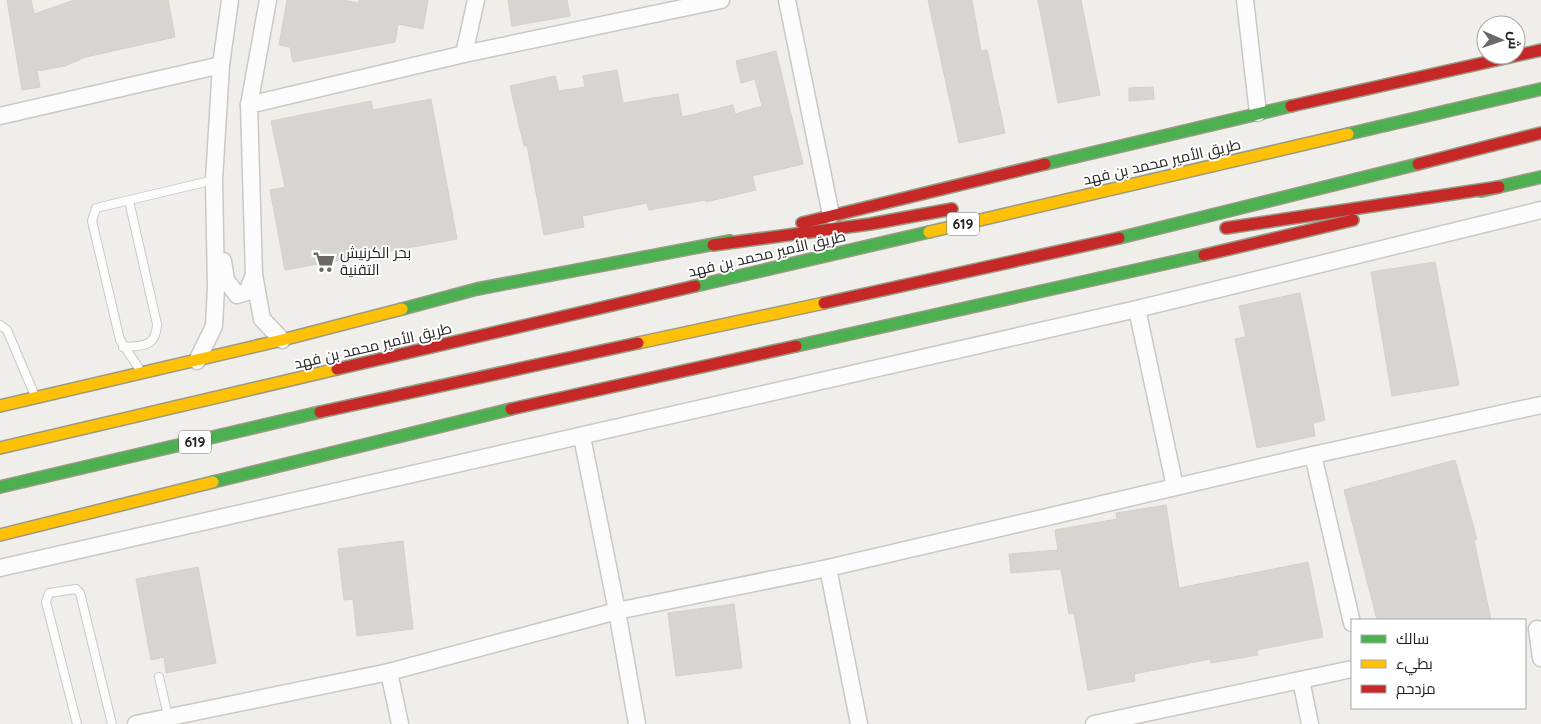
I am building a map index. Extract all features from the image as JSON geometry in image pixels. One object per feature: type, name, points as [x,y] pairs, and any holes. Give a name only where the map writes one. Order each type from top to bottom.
[{"type":"main road","points":[[712,245],[1258,113],[1541,50]]},
{"type":"main road","name":"طريق الأمير محمد بن فهد","points":[[0,448],[1541,89]]},
{"type":"main road","name":"619","points":[[0,488],[391,396],[1059,253],[1541,133]]},
{"type":"main road","points":[[1045,193],[1242,159]]},
{"type":"main road","points":[[0,535],[483,416],[1104,278],[1541,177]]},
{"type":"main road","points":[[1215,229],[1499,186]]},
{"type":"main road","points":[[0,406],[197,361],[477,289],[712,245],[870,224],[966,206]]},
{"type":"main road","points":[[1059,253],[1186,234]]},
{"type":"street","points":[[197,361],[214,326],[216,287],[214,180],[221,65],[230,0]]},
{"type":"street","points":[[268,0],[249,105],[254,275],[262,319],[282,340]]},
{"type":"street","points":[[464,54],[476,0]]},
{"type":"street","points":[[249,105],[464,54],[721,0]]},
{"type":"street","points":[[787,0],[831,215]]},
{"type":"street","points":[[1245,0],[1258,113]]},
{"type":"street","points":[[0,116],[221,65]]},
{"type":"street","points":[[214,180],[226,280],[237,295],[247,292],[254,275]]},
{"type":"street","points":[[0,568],[582,437],[1137,309],[1541,210]]},
{"type":"street","points":[[1137,309],[1175,487]]},
{"type":"street","points":[[136,724],[174,718],[389,672],[617,611],[828,568],[1313,455],[1541,405]]},
{"type":"street","points":[[582,437],[617,611],[637,724]]},
{"type":"street","points":[[1313,455],[1351,619]]},
{"type":"street","points":[[828,568],[859,724]]},
{"type":"street","points":[[1534,630],[1541,658]]},
{"type":"street","points":[[1094,724],[1351,669]]},
{"type":"street","points":[[389,672],[400,724]]},
{"type":"street","points":[[1301,680],[1310,724]]},
{"type":"lane","points":[[143,374],[123,347],[92,220],[96,208],[214,180]]},
{"type":"lane","points":[[123,347],[141,346],[151,342],[156,336],[157,324],[129,201]]},
{"type":"lane","points":[[0,325],[7,330],[35,398]]},
{"type":"lane","points":[[77,724],[46,602],[48,593],[70,588],[76,589],[80,594],[112,724]]},
{"type":"lane","points":[[159,677],[174,718]]},
{"type":"building","points":[[7,0],[31,0],[34,14],[74,0],[168,0],[175,37],[86,57],[65,66],[37,71],[40,87],[22,90]]},
{"type":"building","points":[[287,0],[343,0],[358,3],[359,0],[428,0],[423,29],[398,24],[395,42],[293,62],[290,47],[279,45]]},
{"type":"building","points":[[508,0],[567,0],[570,16],[512,26]]},
{"type":"building","points":[[928,0],[972,0],[981,51],[987,50],[1005,133],[959,143]]},
{"type":"building","points":[[1038,0],[1081,0],[1100,95],[1058,103]]},
{"type":"building","points":[[776,51],[803,164],[752,176],[756,190],[706,202],[705,200],[649,210],[647,203],[582,216],[584,227],[544,235],[527,145],[524,146],[510,86],[555,76],[559,91],[585,87],[583,76],[617,70],[623,103],[678,94],[682,117],[733,105],[735,114],[762,106],[755,79],[741,83],[736,61]]},
{"type":"building","points":[[1153,87],[1154,99],[1129,101],[1129,88]]},
{"type":"building","points":[[431,99],[457,239],[285,270],[270,190],[285,187],[271,121],[371,101],[373,110]]},
{"type":"building","points":[[1435,262],[1459,385],[1392,396],[1371,272]]},
{"type":"building","points":[[1300,293],[1325,420],[1313,423],[1315,436],[1257,448],[1235,339],[1246,337],[1239,306]]},
{"type":"building","points":[[1455,460],[1477,539],[1474,540],[1491,619],[1377,619],[1344,490]]},
{"type":"building","points":[[1166,505],[1179,588],[1308,562],[1323,637],[1257,650],[1258,655],[1211,663],[1210,659],[1134,674],[1135,681],[1088,690],[1074,613],[1069,614],[1061,569],[1011,573],[1009,554],[1058,550],[1055,530],[1117,519],[1116,513]]},
{"type":"building","points":[[403,541],[413,629],[357,636],[353,599],[344,600],[338,549]]},
{"type":"building","points":[[198,567],[216,663],[166,673],[164,657],[151,660],[136,579]]},
{"type":"building","points":[[734,604],[742,668],[676,676],[668,613]]},
{"type":"traffic: fast","points":[[1348,134],[1541,89]]},
{"type":"traffic: fast","points":[[1045,164],[1291,106]]},
{"type":"traffic: fast","points":[[1119,238],[1418,164]]},
{"type":"traffic: fast","points":[[1481,191],[1541,177]]},
{"type":"traffic: fast","points":[[695,286],[929,232]]},
{"type":"traffic: fast","points":[[402,309],[477,289],[730,241]]},
{"type":"traffic: fast","points":[[796,346],[1204,255]]},
{"type":"traffic: fast","points":[[213,482],[511,409]]},
{"type":"traffic: fast","points":[[0,487],[320,412]]},
{"type":"traffic: slow","points":[[929,232],[1348,134]]},
{"type":"traffic: slow","points":[[638,343],[824,303]]},
{"type":"traffic: slow","points":[[0,406],[282,340],[402,309]]},
{"type":"traffic: slow","points":[[0,448],[337,369]]},
{"type":"traffic: slow","points":[[0,535],[213,482]]},
{"type":"traffic: jam","points":[[1291,106],[1541,50]]},
{"type":"traffic: jam","points":[[1418,164],[1541,133]]},
{"type":"traffic: jam","points":[[802,223],[1045,164]]},
{"type":"traffic: jam","points":[[1226,228],[1499,187]]},
{"type":"traffic: jam","points":[[713,245],[870,224],[952,209]]},
{"type":"traffic: jam","points":[[1204,255],[1353,220]]},
{"type":"traffic: jam","points":[[824,303],[1119,238]]},
{"type":"traffic: jam","points":[[337,369],[695,286]]},
{"type":"traffic: jam","points":[[320,412],[638,343]]},
{"type":"traffic: jam","points":[[511,409],[796,346]]},
{"type":"place","name":"بحر الكرنيش التقنية","points":[[324,262]]}]
